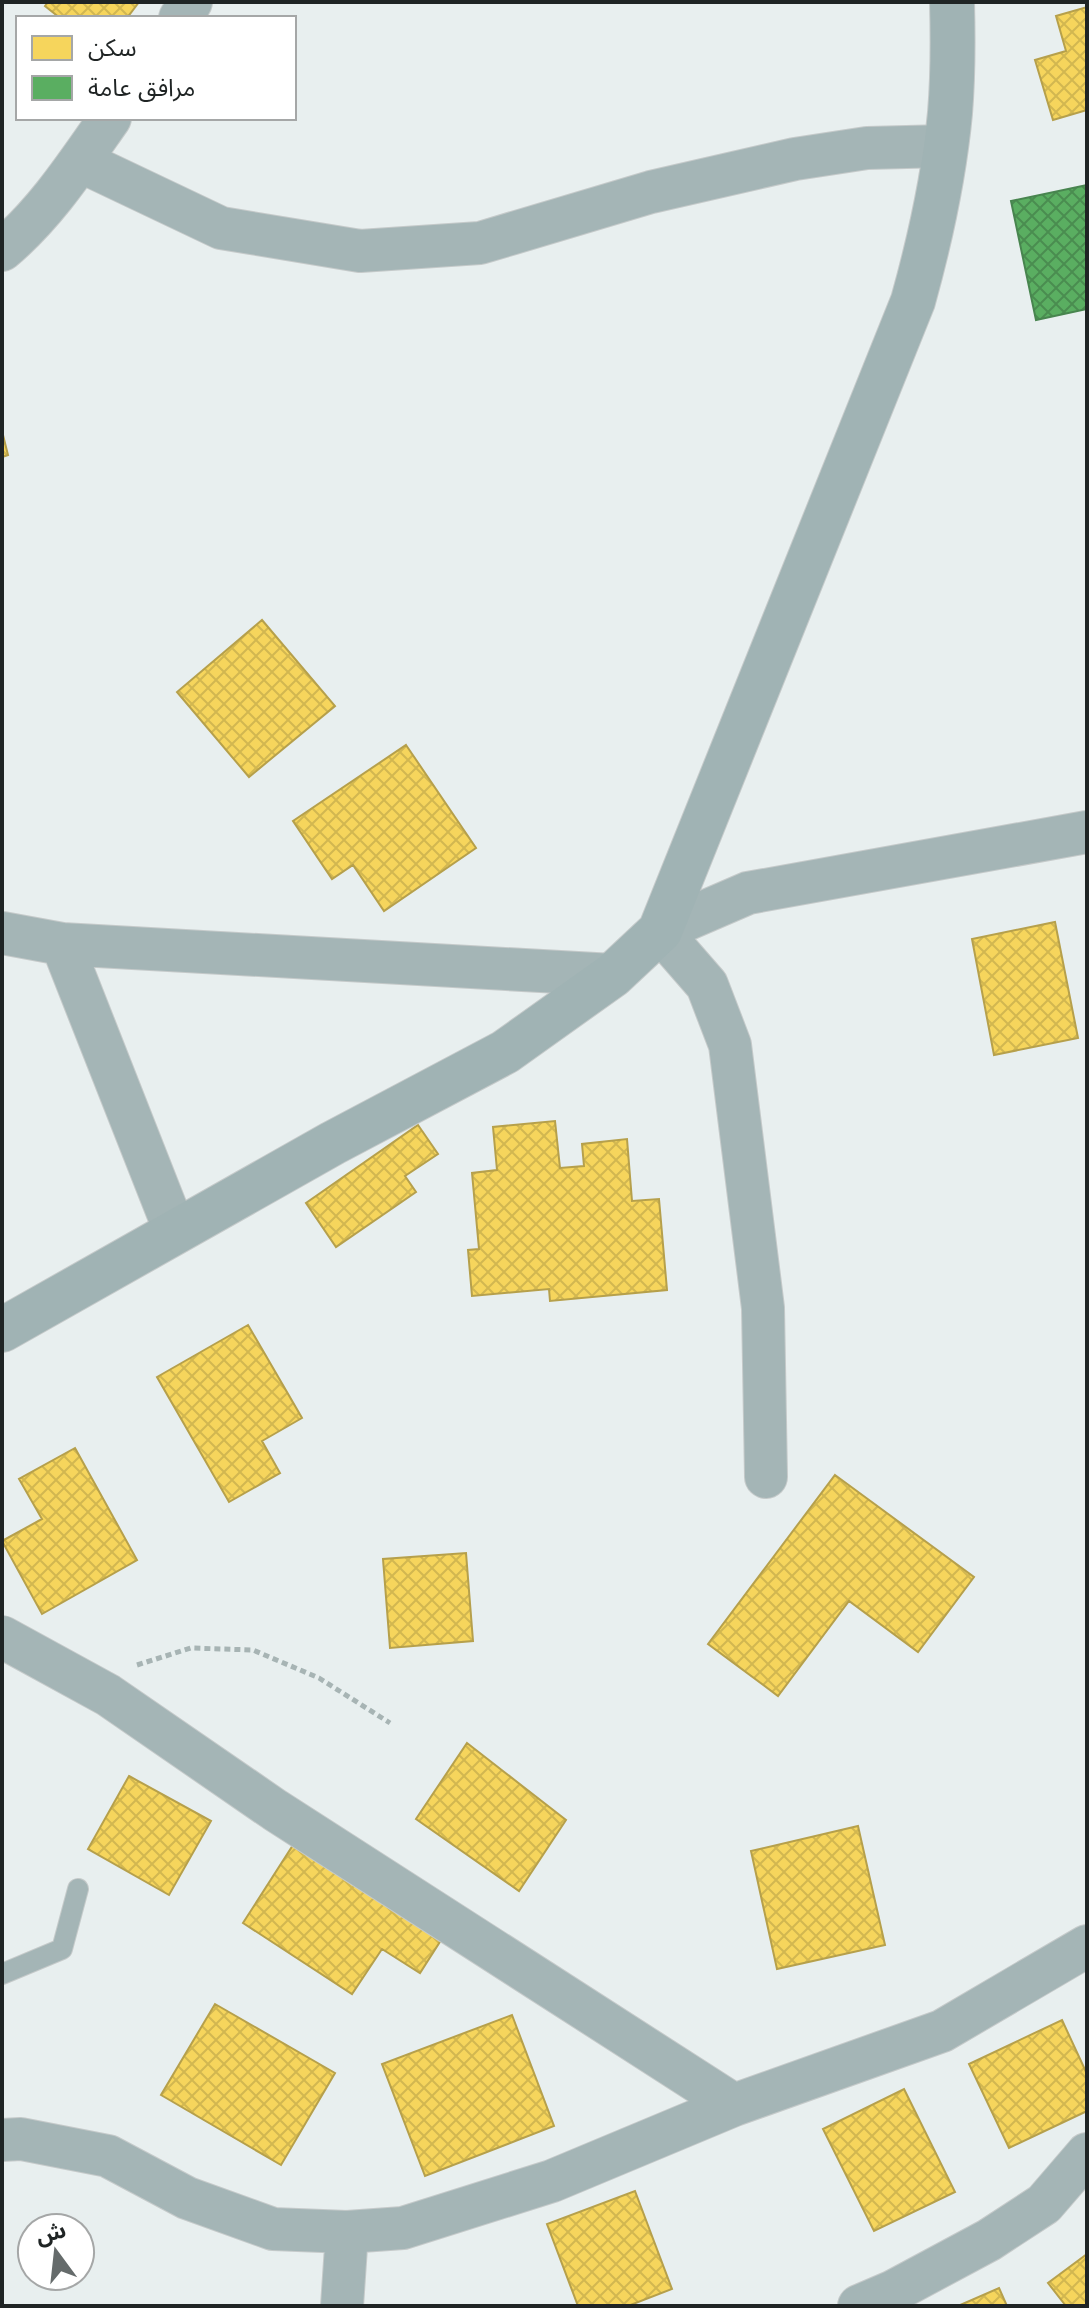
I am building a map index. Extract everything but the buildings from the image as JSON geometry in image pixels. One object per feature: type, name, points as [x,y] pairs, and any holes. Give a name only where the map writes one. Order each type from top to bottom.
[{"type":"main road","points":[[2,1330],[333,1143],[505,1052],[613,975],[660,931],[913,301],[928,247],[946,146],[950,112],[952,2]]},
{"type":"street","points":[[2,250],[50,201],[109,120]]},
{"type":"street","points":[[80,161],[221,228],[360,251],[480,243],[651,192],[795,159],[867,148],[946,146]]},
{"type":"street","points":[[766,1477],[763,1308],[730,1045],[707,985],[660,931],[748,893],[1087,832]]},
{"type":"street","points":[[2,933],[62,944],[613,975]]},
{"type":"street","points":[[62,944],[175,1231]]},
{"type":"street","points":[[2,1637],[108,1695],[275,1810],[734,2105]]},
{"type":"street","points":[[2,2140],[21,2139],[108,2156],[187,2198],[273,2229],[347,2232],[403,2228],[552,2181],[734,2105],[942,2031],[1087,1946]]},
{"type":"street","points":[[859,2306],[894,2291],[989,2240],[1044,2204],[1087,2154]]},
{"type":"street","points":[[342,2306],[347,2232]]},
{"type":"lane","points":[[2,1974],[62,1949],[78,1889]]},
{"type":"path","points":[[108,1695],[137,1665],[191,1648],[253,1650],[319,1678],[390,1723]]}]
